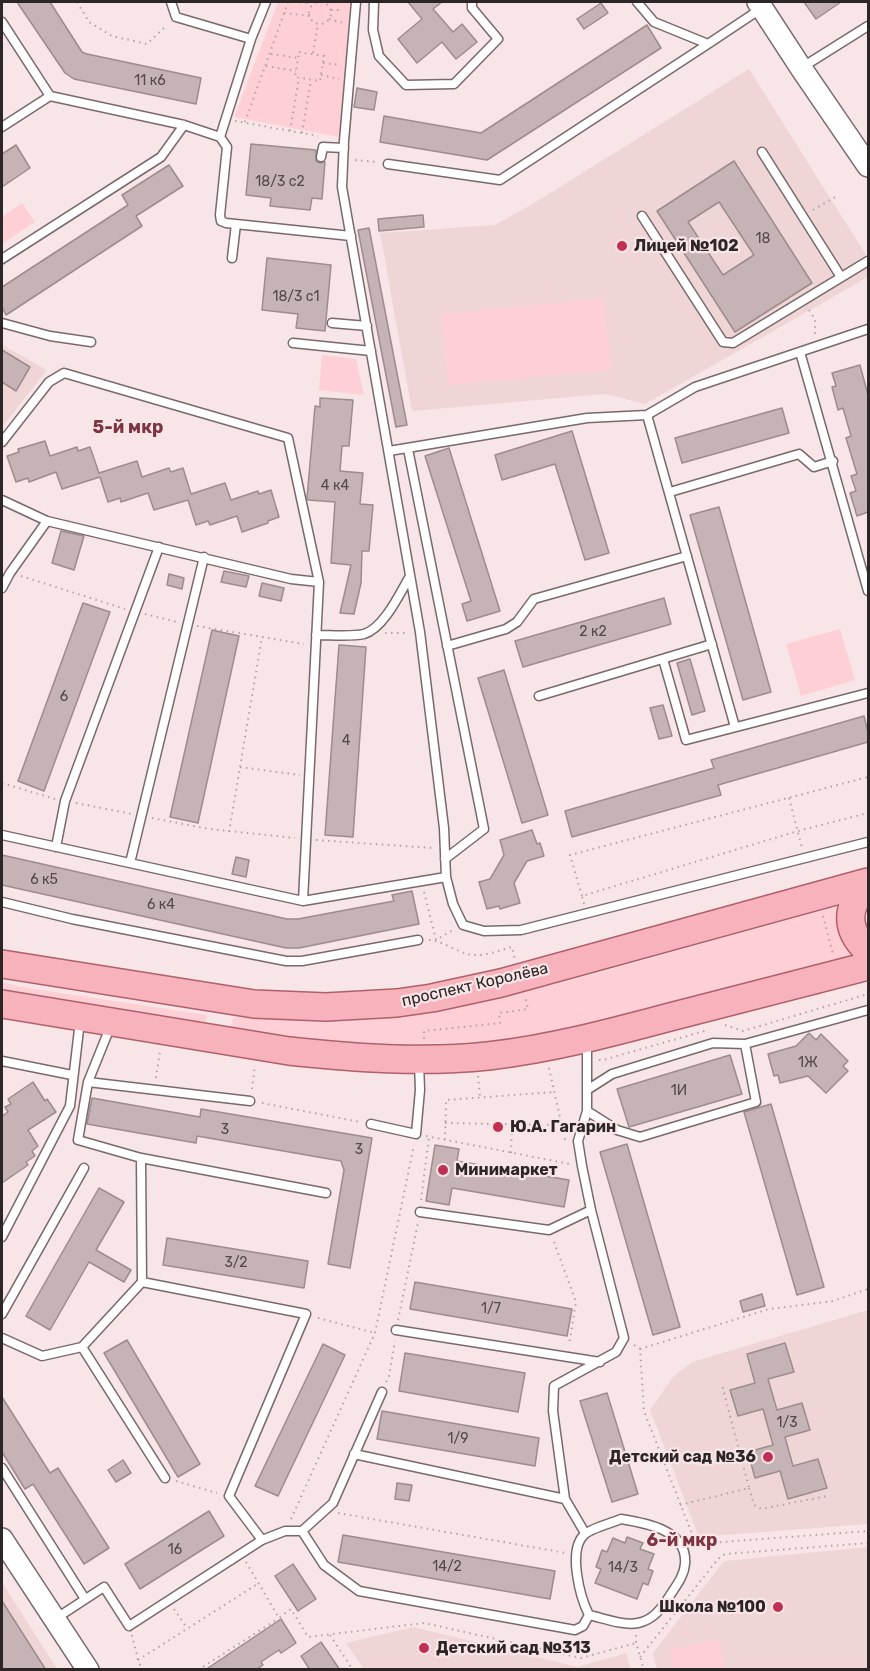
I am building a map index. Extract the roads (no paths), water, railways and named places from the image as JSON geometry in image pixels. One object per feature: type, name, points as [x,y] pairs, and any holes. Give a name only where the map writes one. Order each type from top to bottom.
[{"type":"main road","points":[[868,884],[858,894],[851,909],[851,927],[859,943],[868,951]]},
{"type":"main road","name":"проспект Королёва","points":[[2,964],[254,1004],[361,1006],[432,998],[501,983],[868,884]]},
{"type":"main road","points":[[2,1004],[111,1023],[328,1055],[419,1059],[486,1056],[539,1049],[587,1048],[868,966]]},
{"type":"main road","points":[[209,1038],[219,1029],[225,1019],[219,999]]},
{"type":"street","points":[[760,5],[868,166]]},
{"type":"street","points":[[2,1539],[88,1670]]},
{"type":"lane","points":[[171,2],[176,17],[251,39]]},
{"type":"lane","points":[[220,137],[251,39],[266,2]]},
{"type":"lane","points":[[356,2],[342,187],[420,632],[446,876],[453,904],[463,925],[484,931],[521,930],[868,842]]},
{"type":"lane","points":[[374,2],[373,30],[379,56],[406,85],[454,84],[498,39],[472,8],[472,2]]},
{"type":"lane","points":[[638,2],[654,22],[708,44]]},
{"type":"lane","points":[[388,164],[501,180],[708,44],[760,5]]},
{"type":"lane","points":[[2,22],[50,96],[184,125],[220,137],[227,147],[221,221],[351,236]]},
{"type":"lane","points":[[801,68],[868,26]]},
{"type":"lane","points":[[2,127],[50,96]]},
{"type":"lane","points":[[2,259],[162,157],[184,125]]},
{"type":"lane","points":[[321,157],[323,147],[344,145]]},
{"type":"lane","points":[[762,152],[842,277]]},
{"type":"lane","points":[[642,216],[723,342],[733,343],[868,261]]},
{"type":"lane","points":[[232,258],[236,224]]},
{"type":"lane","points":[[2,323],[50,336],[91,342]]},
{"type":"lane","points":[[332,323],[367,326]]},
{"type":"lane","points":[[389,451],[587,418],[647,415],[695,387],[868,329]]},
{"type":"lane","points":[[293,343],[371,351]]},
{"type":"lane","points":[[800,352],[868,591]]},
{"type":"lane","points":[[2,442],[49,382],[64,374],[288,438],[319,582],[303,901]]},
{"type":"lane","points":[[647,415],[735,727]]},
{"type":"lane","points":[[408,448],[484,829],[445,859]]},
{"type":"lane","points":[[670,492],[799,454],[814,467],[832,461]]},
{"type":"lane","points":[[2,500],[47,521],[291,579],[319,582]]},
{"type":"lane","points":[[2,588],[47,521]]},
{"type":"lane","points":[[56,847],[65,801],[159,548]]},
{"type":"lane","points":[[447,646],[506,629],[517,622],[534,599],[687,556]]},
{"type":"lane","points":[[130,863],[204,557]]},
{"type":"lane","points":[[316,635],[364,634],[377,627],[410,576]]},
{"type":"lane","points":[[539,696],[712,644]]},
{"type":"lane","points":[[663,659],[686,740],[868,693]]},
{"type":"lane","points":[[2,835],[303,901],[446,876]]},
{"type":"lane","points":[[2,902],[72,919],[286,961],[302,961],[418,940]]},
{"type":"lane","points":[[587,1090],[612,1074],[713,1043],[745,1044],[868,1011]]},
{"type":"lane","points":[[2,1237],[70,1106],[80,1018]]},
{"type":"lane","points":[[111,1023],[88,1082],[78,1140],[141,1158],[326,1193]]},
{"type":"lane","points":[[586,1111],[617,1130],[640,1137],[756,1102],[745,1044]]},
{"type":"lane","points":[[585,1533],[565,1499],[553,1411],[554,1386],[616,1352],[624,1338],[591,1210],[578,1141],[586,1111],[587,1048]]},
{"type":"lane","points":[[371,1124],[416,1134],[420,1090],[419,1059]]},
{"type":"lane","points":[[2,1061],[72,1075]]},
{"type":"lane","points":[[88,1082],[250,1101]]},
{"type":"lane","points":[[2,1338],[42,1356],[82,1347],[142,1282],[141,1158]]},
{"type":"lane","points":[[2,1314],[84,1168]]},
{"type":"lane","points":[[420,1212],[549,1230],[591,1210]]},
{"type":"lane","points":[[142,1282],[306,1314],[230,1496],[262,1540]]},
{"type":"lane","points":[[396,1330],[601,1362]]},
{"type":"lane","points":[[82,1347],[165,1478]]},
{"type":"lane","points":[[54,1619],[104,1587],[129,1626],[262,1540],[285,1531],[302,1531],[333,1503],[382,1392]]},
{"type":"lane","points":[[354,1454],[565,1499]]},
{"type":"lane","points":[[2,1468],[85,1599]]},
{"type":"lane","points":[[621,1520],[644,1522],[675,1536],[682,1545],[686,1564],[680,1581],[661,1609],[651,1618],[637,1624],[589,1615],[584,1605],[576,1555],[578,1544],[585,1533],[621,1520]]},
{"type":"lane","points":[[302,1531],[324,1565],[359,1591],[575,1630],[583,1626],[589,1615]]},
{"type":"place","name":"Лицей №102","points":[[622,246]]},
{"type":"place","name":"Ю.А. Гагарин","points":[[498,1127]]},
{"type":"place","name":"Минимаркет","points":[[443,1170]]},
{"type":"place","name":"Детский сад №36","points":[[768,1457]]},
{"type":"place","name":"Школа №100","points":[[778,1607]]},
{"type":"place","name":"Детский сад №313","points":[[424,1648]]},
{"type":"district","name":"5-й мкр","points":[[128,428]]},
{"type":"district","name":"6-й мкр","points":[[682,1541]]}]
